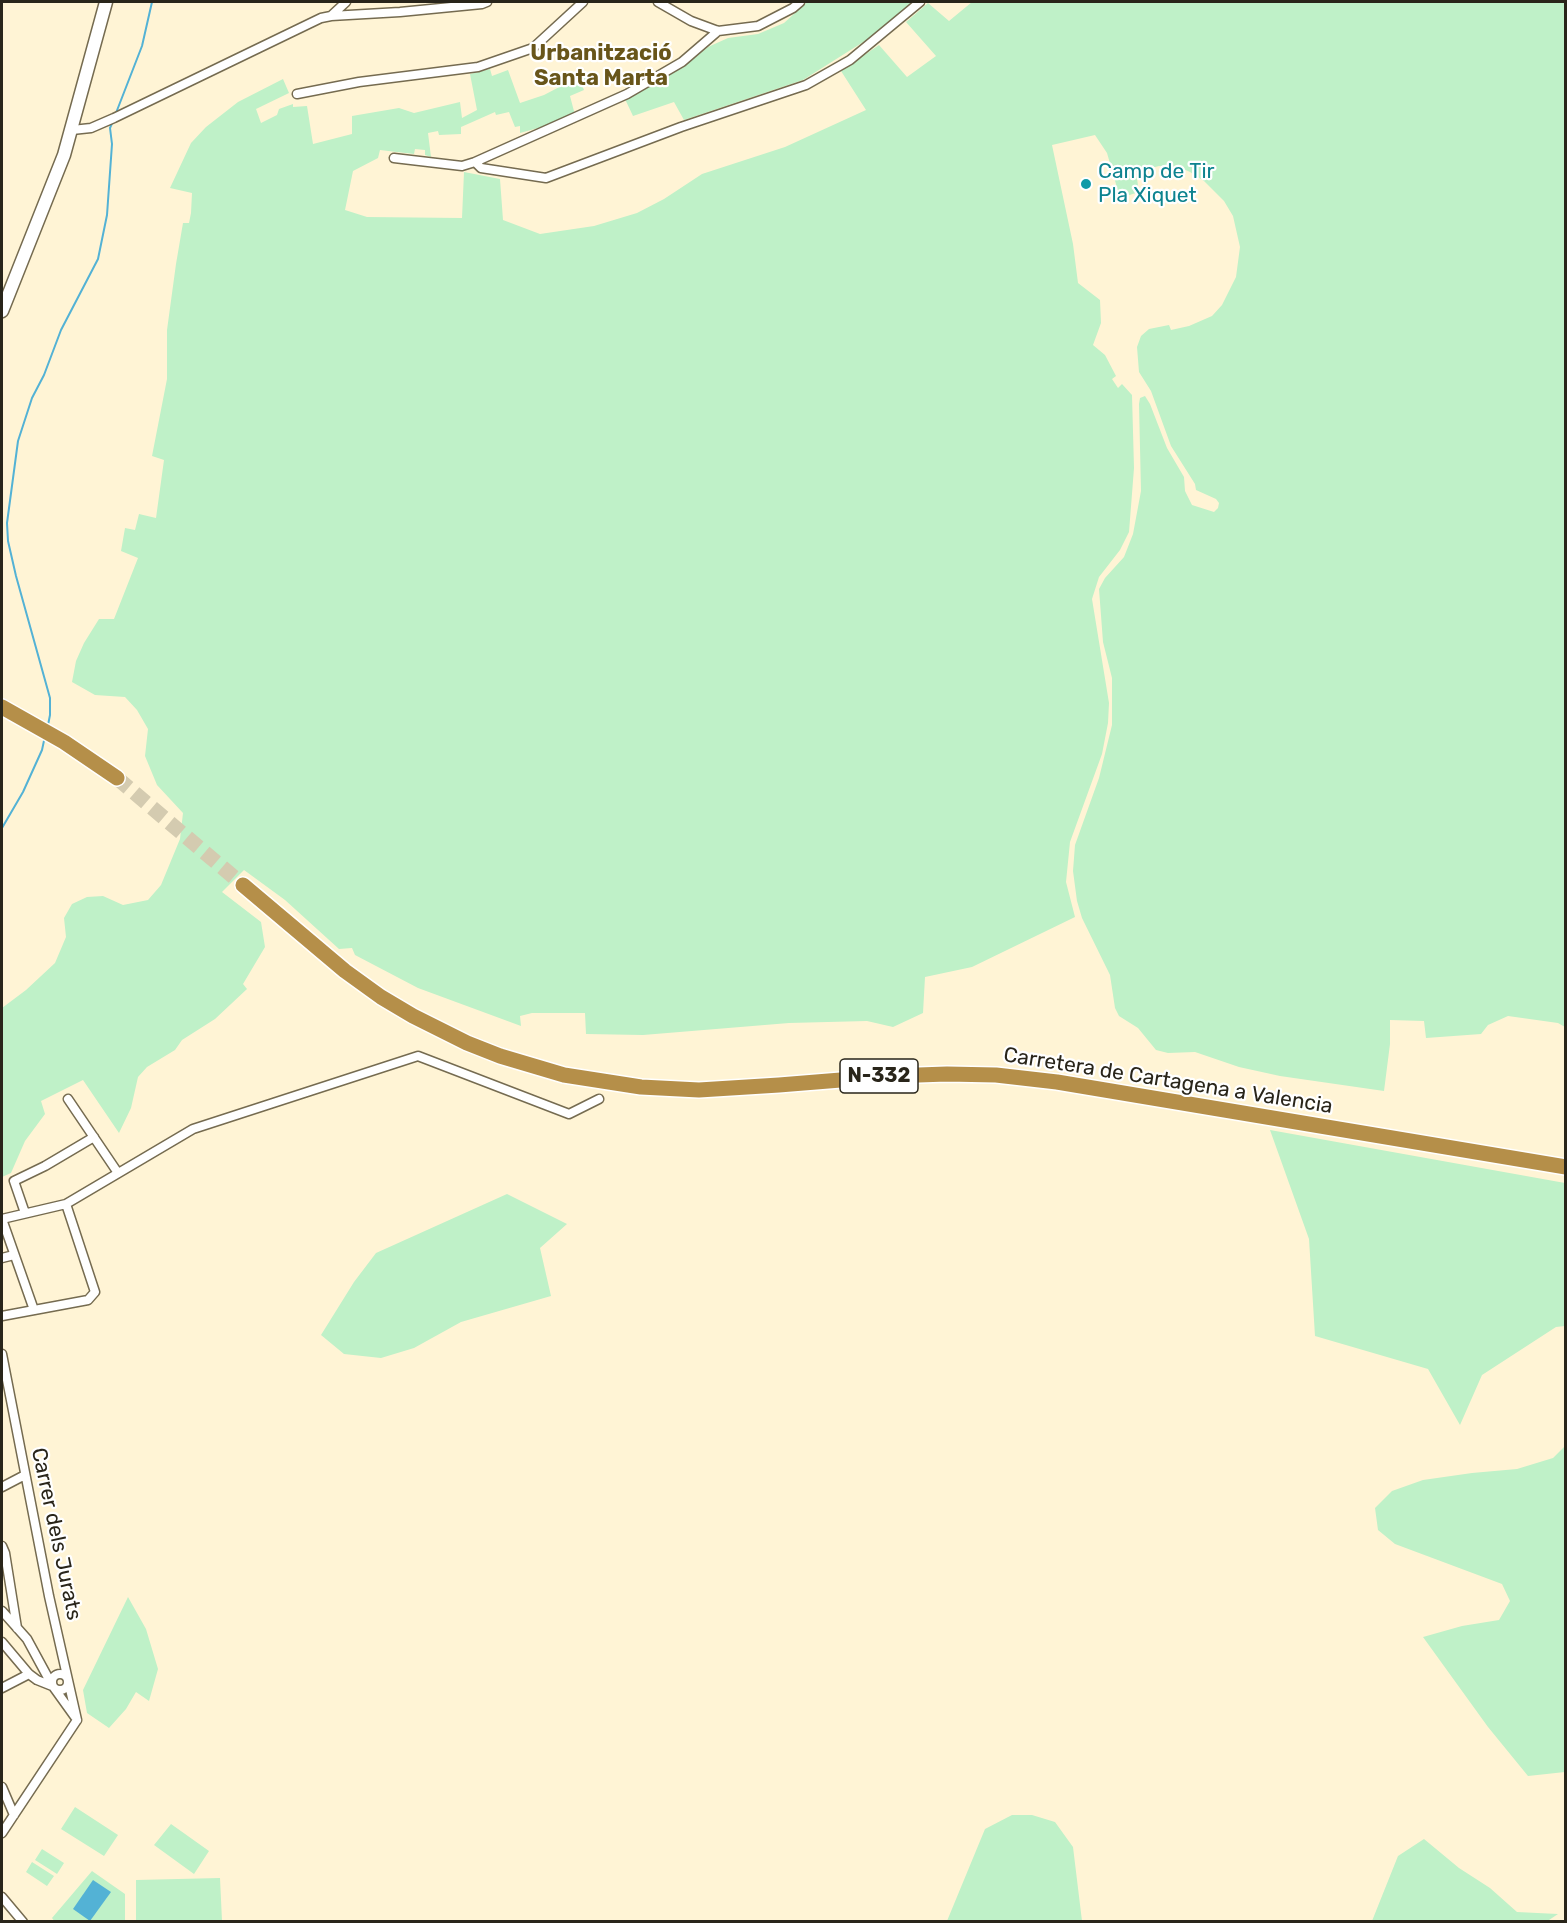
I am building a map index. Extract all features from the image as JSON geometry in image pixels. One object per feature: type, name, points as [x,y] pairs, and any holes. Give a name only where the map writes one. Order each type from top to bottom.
[{"type":"highway","points":[[2,700],[56,730],[64,742]]},
{"type":"highway","points":[[2,707],[64,742],[117,778]]},
{"type":"highway","name":"Carretera de Cartagena a Valencia","points":[[243,885],[345,971],[405,1011],[439,1030],[500,1056],[564,1075],[641,1087],[699,1090],[890,1076],[996,1075],[1057,1082],[1566,1167]]},
{"type":"street","points":[[2,311],[47,201],[72,130],[106,2]]},
{"type":"street","points":[[72,130],[90,128],[114,118],[331,16],[346,2]]},
{"type":"street","points":[[331,16],[400,12],[487,2]]},
{"type":"street","points":[[297,94],[359,82],[478,68],[533,48],[583,2]]},
{"type":"street","points":[[658,2],[691,21],[718,31],[759,26],[800,2]]},
{"type":"street","points":[[475,162],[481,168],[546,178],[681,127],[806,85],[850,60],[920,2]]},
{"type":"street","points":[[394,158],[462,166],[475,162],[627,94],[682,62],[718,31]]},
{"type":"street","points":[[34,1310],[2,1219],[66,1204],[194,1129],[418,1056],[569,1114],[599,1099]]},
{"type":"street","points":[[68,1099],[118,1173]]},
{"type":"street","points":[[25,1213],[14,1181],[94,1137]]},
{"type":"street","points":[[2,1316],[88,1300],[95,1292],[66,1204]]},
{"type":"street","points":[[2,1258],[14,1255]]},
{"type":"street","name":"Carrer dels Jurats","points":[[2,1354],[77,1720]]},
{"type":"street","points":[[2,1486],[25,1475]]},
{"type":"street","points":[[2,1546],[17,1628]]},
{"type":"street","points":[[2,1611],[27,1639],[53,1686],[77,1720],[2,1833]]},
{"type":"street","points":[[2,1642],[29,1674],[37,1680],[63,1690],[67,1687],[68,1680]]},
{"type":"street","points":[[2,1688],[29,1674]]},
{"type":"street","points":[[2,1787],[14,1815]]},
{"type":"street","points":[[2,1897],[23,1922]]},
{"type":"green space","points":[[807,2],[914,2],[868,39],[803,80],[684,120],[674,102],[633,116],[625,99],[687,64],[708,47],[728,38],[758,34],[784,23]]},
{"type":"green space","points":[[972,2],[1565,2],[1565,1027],[1558,1023],[1508,1016],[1488,1025],[1481,1034],[1426,1038],[1424,1021],[1390,1020],[1390,1044],[1384,1091],[1280,1076],[1239,1067],[1195,1052],[1168,1053],[1156,1050],[1138,1028],[1119,1016],[1115,1008],[1110,975],[1082,918],[1073,871],[1075,845],[1099,778],[1112,725],[1112,678],[1103,642],[1099,589],[1105,578],[1124,557],[1133,534],[1141,491],[1140,398],[1145,396],[1150,404],[1167,448],[1184,477],[1185,491],[1192,505],[1214,512],[1219,503],[1216,499],[1196,490],[1195,484],[1171,446],[1151,391],[1139,372],[1137,347],[1141,336],[1149,329],[1169,325],[1171,330],[1189,326],[1212,316],[1222,305],[1236,277],[1240,247],[1233,216],[1224,201],[1204,181],[1179,167],[1159,166],[1136,172],[1139,192],[1120,198],[1107,153],[1095,135],[1052,145],[1073,244],[1078,283],[1100,300],[1101,323],[1093,345],[1105,355],[1116,376],[1112,379],[1118,388],[1122,384],[1132,395],[1134,468],[1129,532],[1120,550],[1099,577],[1092,599],[1109,703],[1108,723],[1102,754],[1070,842],[1066,882],[1075,917],[972,967],[925,977],[923,1013],[893,1027],[867,1021],[789,1023],[643,1035],[586,1034],[585,1013],[532,1013],[520,1016],[521,1026],[418,988],[355,955],[352,948],[339,949],[285,900],[244,870],[222,892],[261,922],[265,947],[243,984],[247,989],[215,1019],[182,1040],[175,1050],[147,1067],[138,1077],[131,1108],[119,1133],[83,1080],[41,1101],[45,1114],[25,1141],[11,1173],[2,1177],[2,1008],[26,990],[55,963],[66,937],[64,918],[72,904],[87,897],[103,896],[123,905],[148,900],[161,885],[180,839],[183,813],[157,785],[145,756],[148,729],[137,710],[125,697],[95,695],[72,682],[76,661],[84,643],[99,619],[114,619],[138,558],[121,551],[125,528],[135,530],[139,514],[156,518],[164,460],[152,456],[167,379],[167,330],[176,264],[183,223],[189,223],[192,193],[170,188],[191,143],[206,127],[238,102],[283,79],[289,93],[256,109],[261,123],[277,115],[279,109],[293,104],[293,107],[307,106],[313,144],[352,134],[352,116],[399,108],[414,113],[460,102],[462,118],[477,110],[470,74],[490,69],[492,76],[508,70],[520,103],[544,95],[590,71],[594,78],[581,83],[584,90],[570,96],[575,115],[556,123],[520,133],[520,126],[515,127],[509,112],[496,115],[495,112],[461,127],[461,134],[439,135],[438,131],[428,133],[431,157],[425,155],[425,150],[415,149],[414,154],[380,150],[378,158],[353,171],[345,210],[367,217],[462,218],[464,172],[500,179],[503,220],[540,234],[594,226],[637,213],[664,199],[702,174],[785,147],[866,110],[841,71],[879,45],[907,77],[936,56],[906,22],[928,3],[949,21]]},
{"type":"green space","points":[[1270,1130],[1565,1183],[1565,1326],[1556,1327],[1482,1375],[1460,1425],[1428,1369],[1315,1336],[1309,1239]]},
{"type":"green space","points":[[507,1194],[567,1224],[540,1248],[551,1296],[461,1322],[414,1348],[381,1358],[344,1354],[321,1335],[354,1282],[376,1253]]},
{"type":"green space","points":[[1565,1446],[1565,1772],[1528,1776],[1488,1727],[1423,1637],[1462,1626],[1499,1620],[1510,1601],[1502,1584],[1395,1544],[1378,1530],[1375,1508],[1392,1491],[1423,1480],[1517,1469],[1553,1458]]},
{"type":"green space","points":[[128,1597],[146,1629],[158,1669],[149,1701],[136,1692],[126,1709],[109,1728],[87,1713],[83,1690]]},
{"type":"green space","points":[[75,1807],[118,1835],[104,1856],[61,1829]]},
{"type":"green space","points":[[1012,1815],[1032,1815],[1055,1822],[1073,1847],[1082,1921],[947,1921],[985,1829]]},
{"type":"green space","points":[[171,1824],[209,1851],[194,1874],[154,1845]]},
{"type":"green space","points":[[1424,1839],[1459,1868],[1490,1888],[1517,1912],[1558,1914],[1546,1922],[1372,1921],[1398,1856]]},
{"type":"green space","points":[[42,1849],[64,1863],[57,1874],[35,1860]]},
{"type":"green space","points":[[32,1862],[54,1876],[47,1886],[26,1872]]},
{"type":"green space","points":[[92,1871],[125,1894],[125,1921],[55,1922],[52,1918]]},
{"type":"green space","points":[[220,1878],[222,1921],[136,1921],[136,1880]]},
{"type":"water","points":[[93,1880],[111,1892],[90,1921],[73,1909]]},
{"type":"waterway","points":[[116,113],[142,46],[152,2]]},
{"type":"waterway","points":[[48,725],[50,698],[16,576],[8,541],[7,523],[18,441],[32,398],[44,375],[61,330],[98,259],[107,215],[112,144],[110,128],[113,121]]},
{"type":"waterway","points":[[2,828],[23,792],[42,750],[45,736]]},
{"type":"tunnel","points":[[117,778],[243,885]]},
{"type":"place","name":"Camp de Tir Pla Xiquet","points":[[1086,184]]},
{"type":"district","name":"Urbanització Santa Marta","points":[[601,66]]}]
